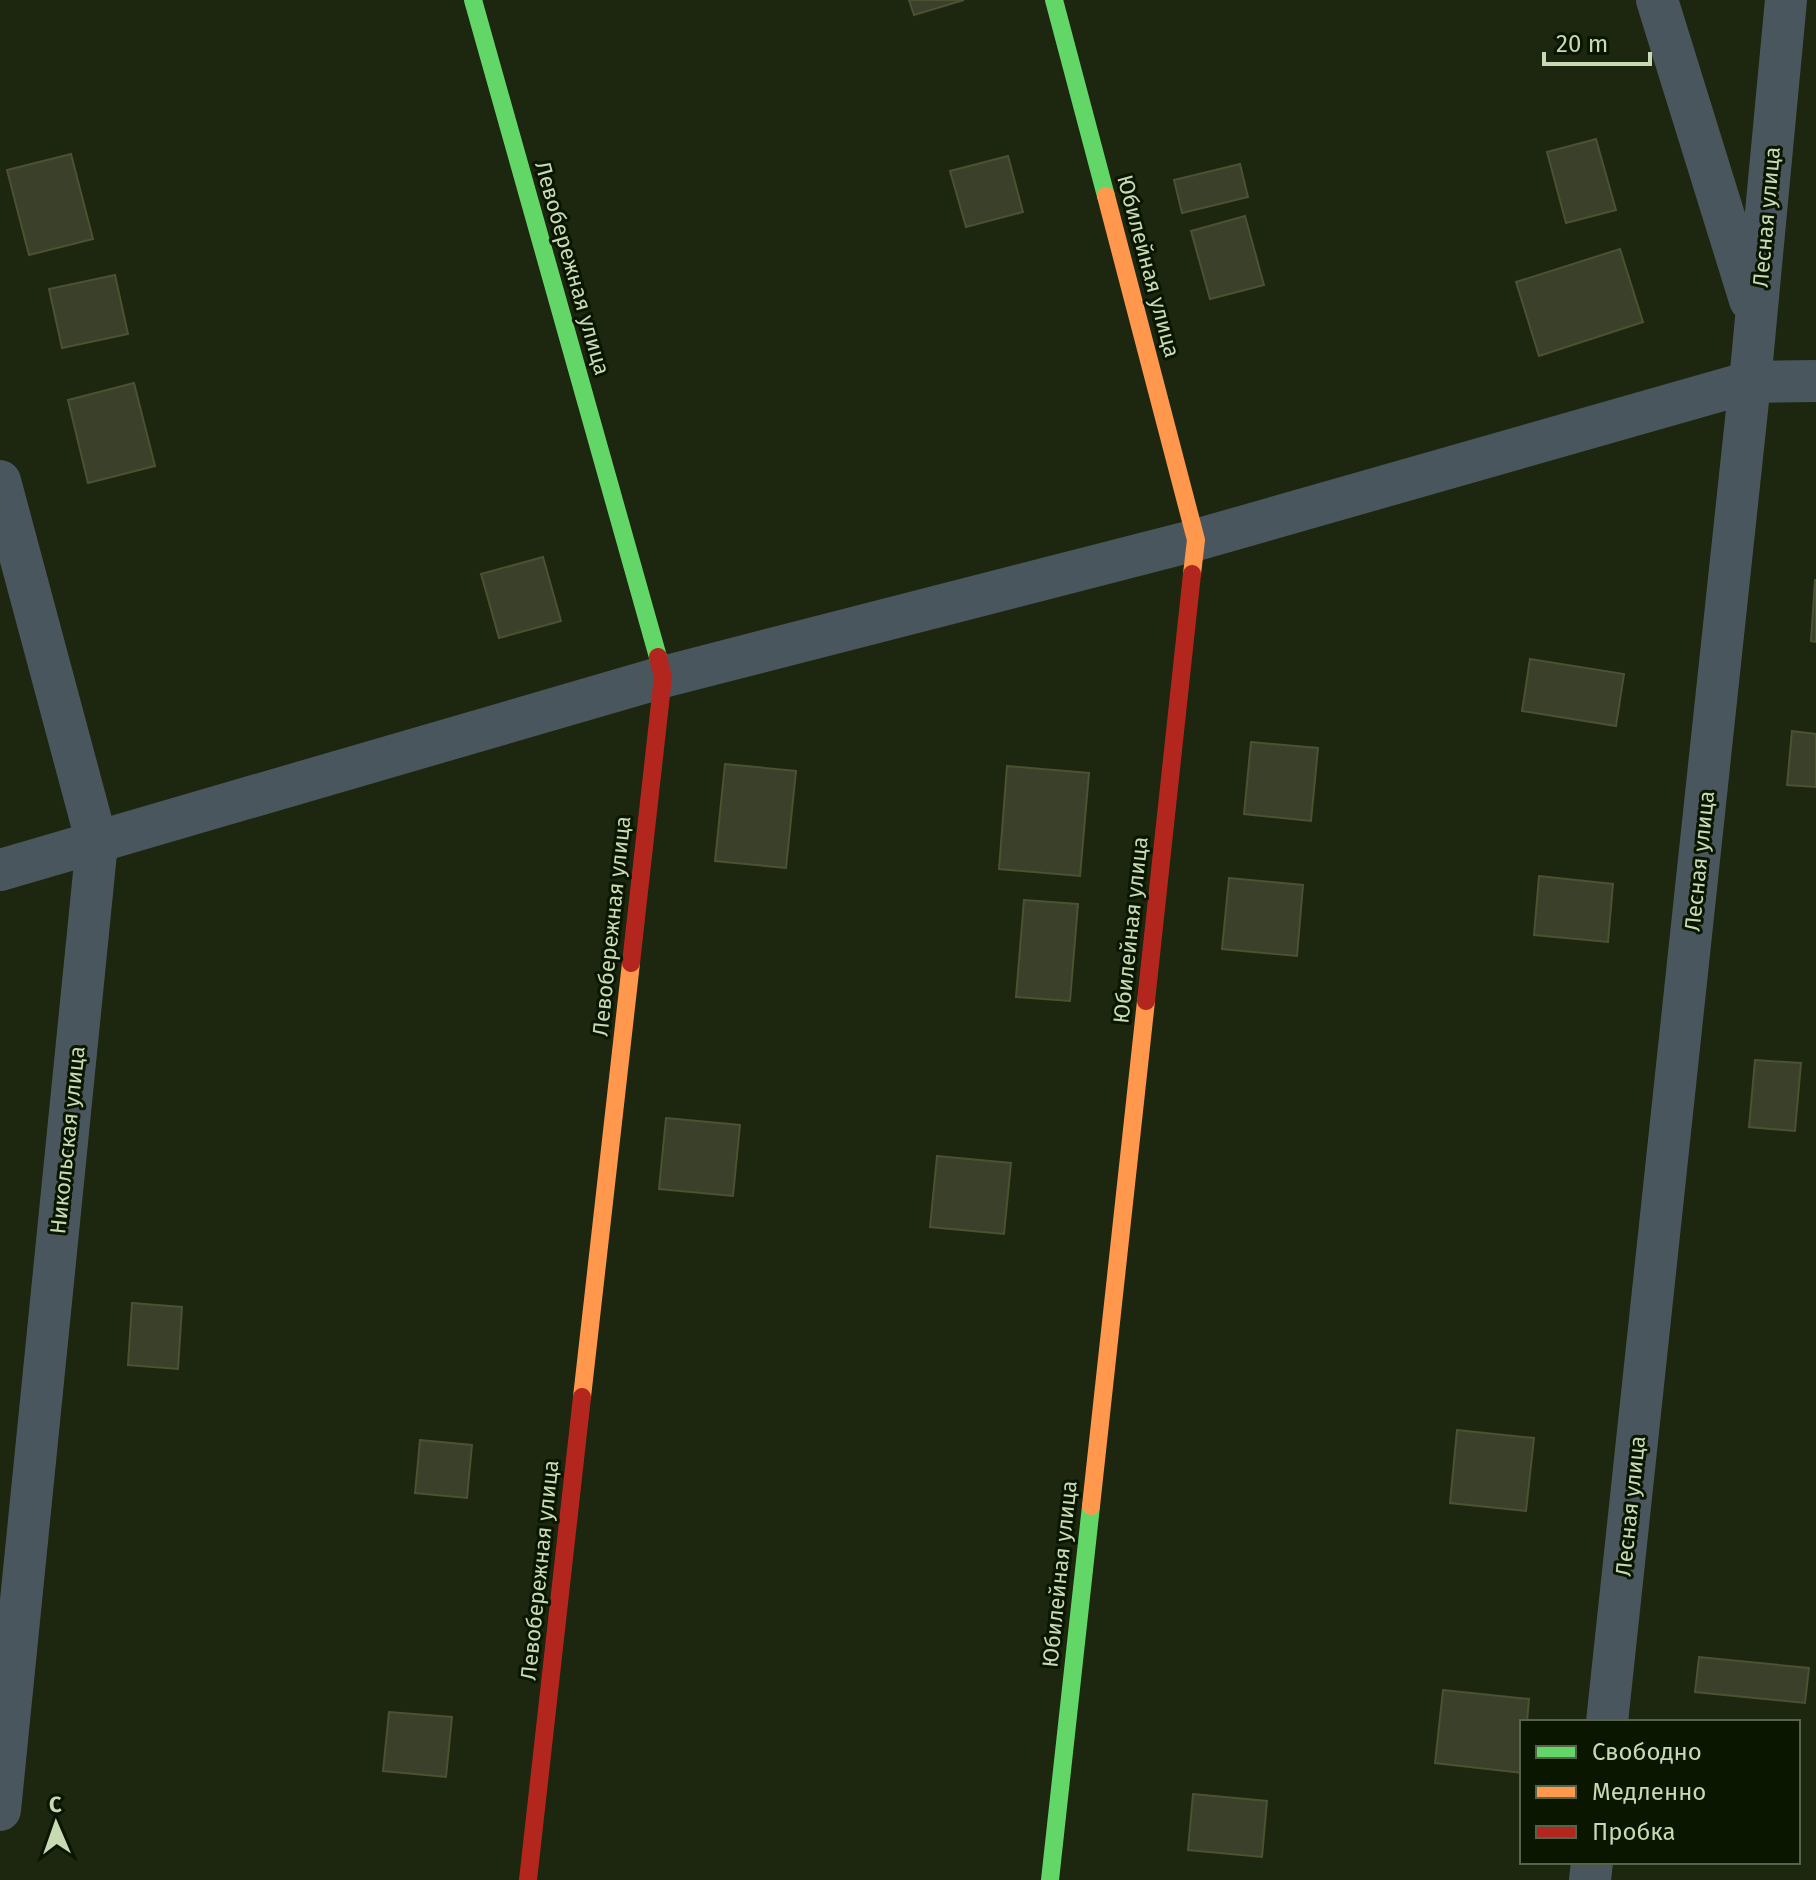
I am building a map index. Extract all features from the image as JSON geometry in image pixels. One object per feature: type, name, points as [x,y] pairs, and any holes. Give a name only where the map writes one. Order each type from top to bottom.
[{"type":"street","name":"Левобережная улица","points":[[473,0],[663,677],[528,1880]]},
{"type":"street","name":"Юбилейная улица","points":[[1050,1880],[1196,540],[1054,0]]},
{"type":"street","points":[[1657,0],[1756,321]]},
{"type":"street","name":"Лесная улица","points":[[1607,1720],[1750,382],[1786,0]]},
{"type":"street","points":[[0,870],[663,677],[1196,540],[1750,382],[1816,381]]},
{"type":"street","name":"Никольская улица","points":[[0,481],[97,843],[0,1810]]},
{"type":"building","points":[[909,0],[964,0],[914,15]]},
{"type":"building","points":[[1596,139],[1616,210],[1566,223],[1547,152]]},
{"type":"building","points":[[71,154],[93,239],[29,255],[7,170]]},
{"type":"building","points":[[1008,156],[1023,212],[966,227],[950,171]]},
{"type":"building","points":[[1240,164],[1248,197],[1182,213],[1174,180]]},
{"type":"building","points":[[1245,216],[1264,285],[1210,299],[1191,231]]},
{"type":"building","points":[[1620,249],[1643,322],[1539,356],[1516,282]]},
{"type":"building","points":[[115,275],[128,334],[62,348],[49,289]]},
{"type":"building","points":[[134,383],[155,466],[88,483],[68,400]]},
{"type":"building","points":[[543,557],[561,621],[499,638],[481,574]]},
{"type":"building","points":[[1816,580],[1816,642],[1811,641]]},
{"type":"building","points":[[1530,659],[1624,674],[1616,726],[1522,711]]},
{"type":"building","points":[[1792,731],[1816,734],[1816,787],[1787,785]]},
{"type":"building","points":[[1251,742],[1318,748],[1311,821],[1244,814]]},
{"type":"building","points":[[725,764],[796,771],[786,868],[715,861]]},
{"type":"building","points":[[1007,766],[1089,773],[1080,876],[999,869]]},
{"type":"building","points":[[1539,876],[1613,884],[1608,942],[1534,935]]},
{"type":"building","points":[[1229,878],[1303,885],[1297,956],[1222,949]]},
{"type":"building","points":[[1024,900],[1078,904],[1070,1001],[1016,997]]},
{"type":"building","points":[[1755,1060],[1801,1063],[1795,1131],[1749,1127]]},
{"type":"building","points":[[666,1118],[740,1125],[733,1196],[659,1189]]},
{"type":"building","points":[[937,1156],[1011,1163],[1004,1234],[930,1227]]},
{"type":"building","points":[[132,1303],[182,1307],[178,1369],[128,1365]]},
{"type":"building","points":[[1457,1430],[1534,1438],[1526,1511],[1450,1503]]},
{"type":"building","points":[[420,1440],[472,1445],[467,1498],[415,1493]]},
{"type":"building","points":[[1699,1657],[1809,1668],[1805,1703],[1695,1692]]},
{"type":"building","points":[[1443,1690],[1529,1699],[1527,1720],[1520,1720],[1520,1773],[1435,1763]]},
{"type":"building","points":[[389,1712],[452,1717],[446,1777],[383,1771]]},
{"type":"building","points":[[1193,1794],[1267,1801],[1262,1857],[1188,1850]]},
{"type":"traffic: fast","points":[[473,0],[658,657]]},
{"type":"traffic: fast","points":[[1054,0],[1106,196]]},
{"type":"traffic: fast","points":[[1050,1880],[1091,1506]]},
{"type":"traffic: slow","points":[[1106,196],[1196,540],[1192,574]]},
{"type":"traffic: slow","points":[[582,1397],[631,963]]},
{"type":"traffic: slow","points":[[1091,1506],[1146,1001]]},
{"type":"traffic: jam","points":[[1146,1001],[1192,574]]},
{"type":"traffic: jam","points":[[631,963],[663,677],[658,657]]},
{"type":"traffic: jam","points":[[528,1880],[582,1397]]}]
